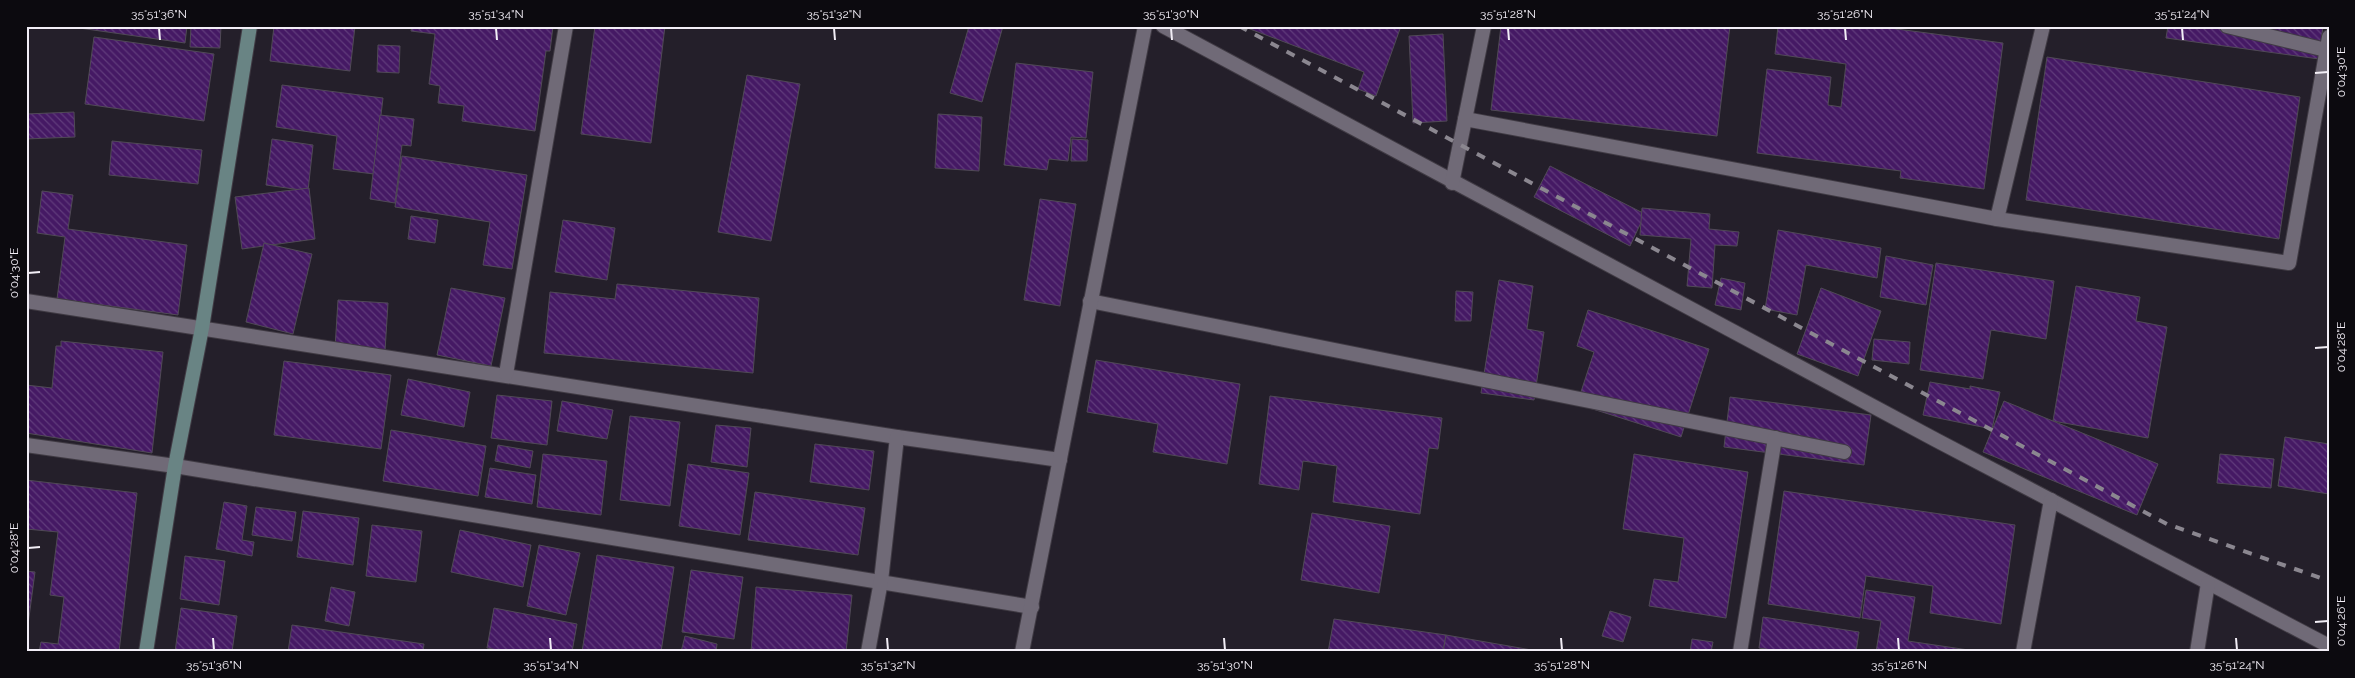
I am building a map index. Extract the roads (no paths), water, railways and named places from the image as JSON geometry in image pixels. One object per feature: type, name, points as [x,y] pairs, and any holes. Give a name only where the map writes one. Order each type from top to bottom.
[{"type":"main road","points":[[146,652],[175,466],[202,328],[250,26]]},
{"type":"street","points":[[506,374],[566,26]]},
{"type":"street","points":[[1022,652],[1145,26]]},
{"type":"street","points":[[1163,26],[1452,183],[2208,584],[2329,646]]},
{"type":"street","points":[[1452,183],[1484,26]]},
{"type":"street","points":[[1997,219],[2043,26]]},
{"type":"street","points":[[1465,119],[1997,219],[2289,263],[2328,43],[2227,26]]},
{"type":"street","points":[[26,301],[506,374],[897,437],[1060,460]]},
{"type":"street","points":[[1090,301],[1844,452]]},
{"type":"street","points":[[868,652],[881,580],[897,437]]},
{"type":"street","points":[[1740,652],[1775,438]]},
{"type":"street","points":[[26,445],[175,466],[881,580],[1032,607]]},
{"type":"street","points":[[2022,652],[2051,500]]},
{"type":"street","points":[[2197,652],[2208,584]]},
{"type":"railway","points":[[1239,26],[2167,524],[2329,581]]}]
